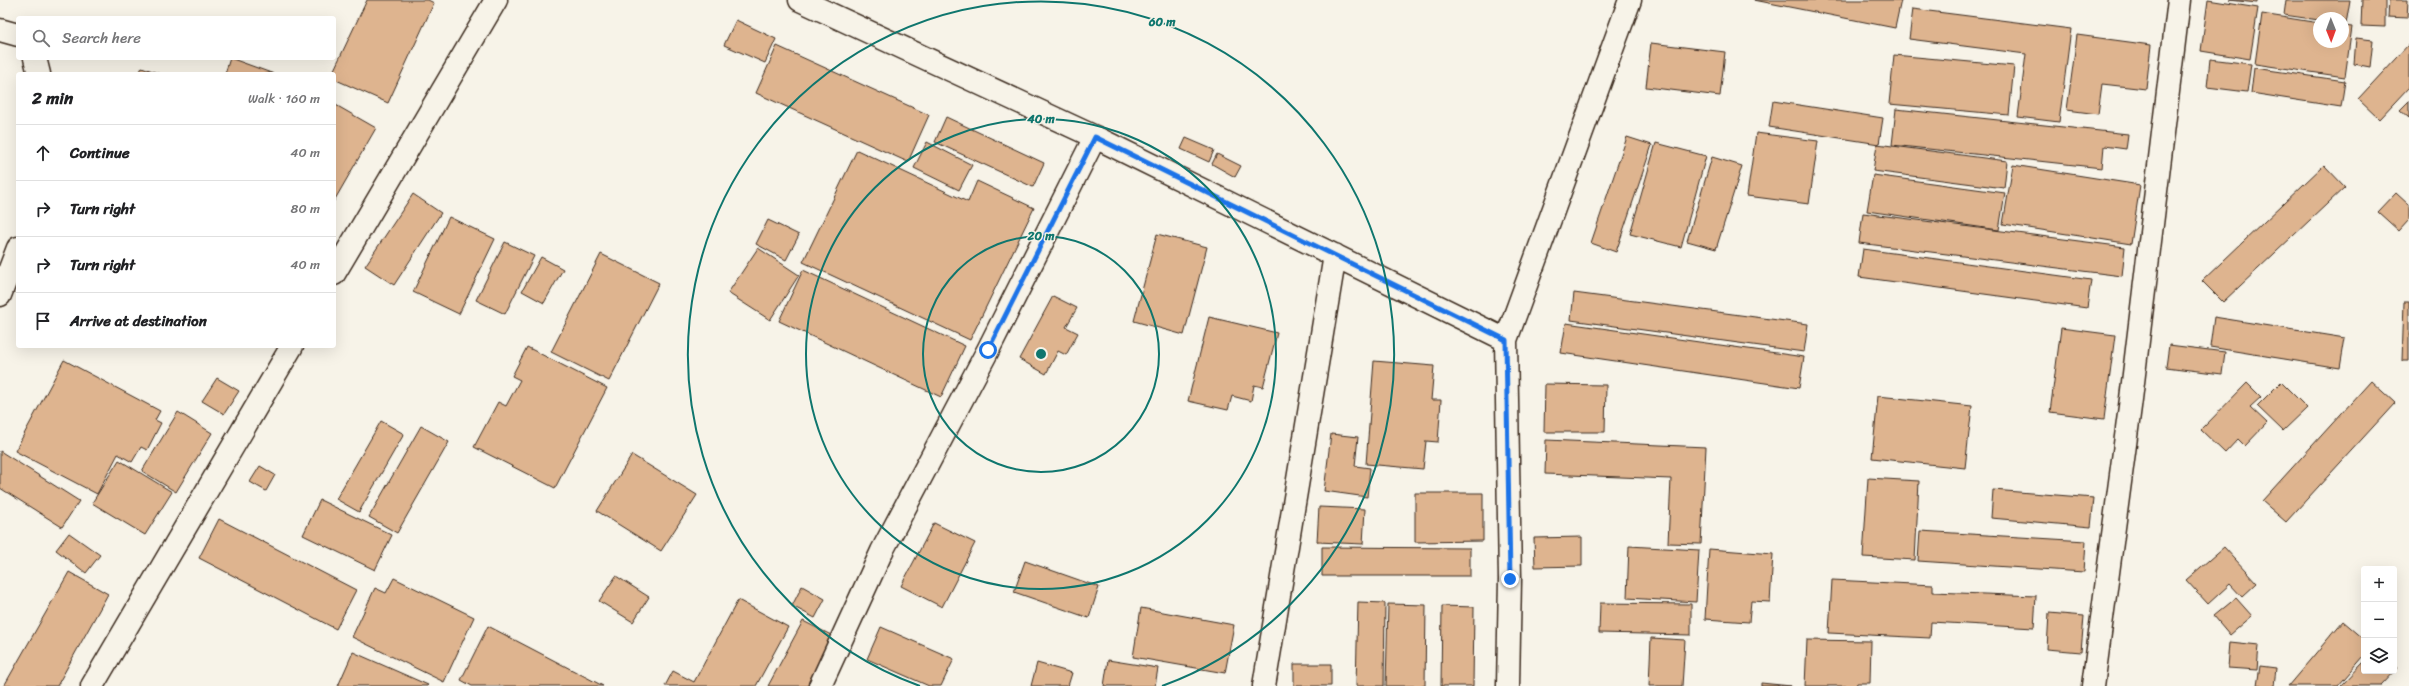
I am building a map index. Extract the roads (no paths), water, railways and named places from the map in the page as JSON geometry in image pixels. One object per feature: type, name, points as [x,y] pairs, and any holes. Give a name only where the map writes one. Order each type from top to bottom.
[{"type":"street","points":[[336,271],[496,0]]},
{"type":"street","points":[[800,0],[1095,137],[1506,340]]},
{"type":"street","points":[[1508,686],[1510,579],[1506,340],[1630,0]]},
{"type":"street","points":[[2092,686],[2131,399],[2179,0]]},
{"type":"street","points":[[0,30],[16,34]]},
{"type":"street","points":[[36,60],[39,72]]},
{"type":"street","points":[[820,686],[882,551],[988,350],[1095,137]]},
{"type":"street","points":[[0,295],[16,253]]},
{"type":"street","points":[[1264,686],[1335,255]]},
{"type":"street","points":[[92,686],[291,348]]}]
